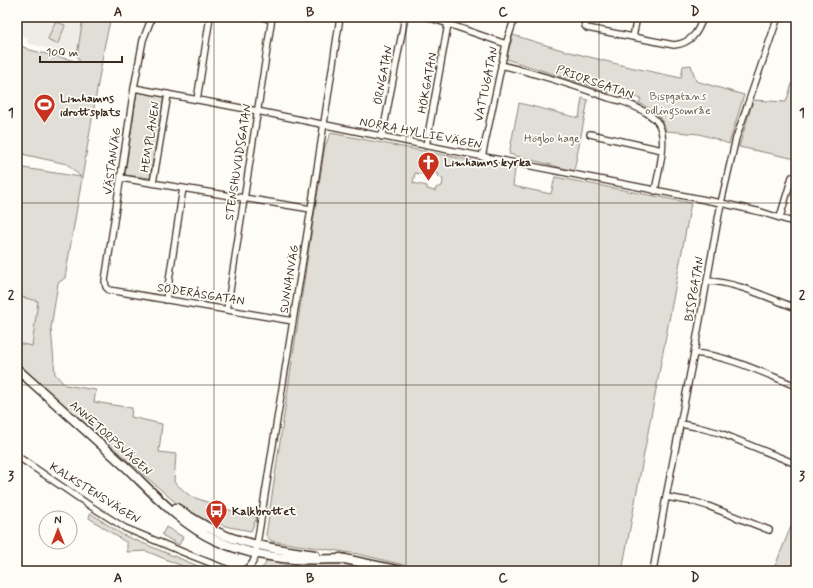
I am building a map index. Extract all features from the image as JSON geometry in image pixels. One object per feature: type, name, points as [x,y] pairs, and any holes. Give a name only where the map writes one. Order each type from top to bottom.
[{"type":"main road","name":"ANNETORPSVÄGEN","points":[[17,370],[48,396],[177,514],[195,529],[214,540],[236,548],[256,549],[294,559],[346,559],[401,571]]},
{"type":"main road","name":"ANNETORPSVÄGEN","points":[[17,376],[48,396]]},
{"type":"street","name":"VÄSTANVÄG","points":[[106,287],[105,281],[134,88],[143,40],[152,17]]},
{"type":"street","points":[[197,100],[210,17]]},
{"type":"street","points":[[263,17],[272,18]]},
{"type":"street","name":"SUNNANVÄG","points":[[256,549],[340,17]]},
{"type":"street","name":"ÖRNGATAN","points":[[382,137],[405,17]]},
{"type":"street","points":[[428,17],[506,44]]},
{"type":"street","name":"VATTUGATAN","points":[[482,157],[501,65],[515,17]]},
{"type":"street","points":[[586,17],[584,24],[587,28],[674,45],[683,44],[688,40],[700,27],[703,17]]},
{"type":"street","points":[[634,37],[638,17]]},
{"type":"street","name":"BISPGATAN","points":[[653,571],[721,203],[736,138],[778,17]]},
{"type":"street","name":"STENSHUVUDSGATAN","points":[[227,310],[272,18]]},
{"type":"street","name":"HÖKGATAN","points":[[426,146],[448,24]]},
{"type":"street","name":"PRIORSGATAN","points":[[501,65],[552,78],[628,104],[655,119],[660,127],[662,136],[662,150],[655,191]]},
{"type":"street","name":"NORRA HYLLIEVÄGEN","points":[[134,88],[324,124],[426,146],[721,203],[796,223]]},
{"type":"street","name":"HEMPLANEN","points":[[154,184],[168,94]]},
{"type":"street","points":[[590,134],[662,150]]},
{"type":"street","points":[[780,218],[792,177]]},
{"type":"street","points":[[121,178],[311,208]]},
{"type":"street","points":[[166,300],[183,188]]},
{"type":"street","points":[[706,281],[716,281],[730,284],[796,308]]},
{"type":"street","name":"SÖDERÅSGATAN","points":[[106,287],[109,290],[293,321]]},
{"type":"street","points":[[694,353],[718,356],[796,386]]},
{"type":"street","points":[[681,424],[720,433],[796,464]]},
{"type":"street","name":"KALKSTENSVÄGEN","points":[[17,456],[125,528],[231,571]]},
{"type":"street","points":[[666,497],[708,506],[769,530]]},
{"type":"street","points":[[242,571],[247,569],[253,563],[256,549]]},
{"type":"shaded area","points":[[17,17],[83,17],[77,56],[27,43],[28,38],[17,32]]},
{"type":"shaded area","points":[[17,296],[38,301],[32,346],[17,343]]},
{"type":"green space","points":[[83,17],[111,17],[105,43],[65,278],[58,283],[51,328],[55,374],[65,385],[96,390],[94,402],[132,408],[131,417],[162,424],[159,452],[176,454],[174,482],[190,496],[238,513],[257,517],[251,531],[213,522],[206,523],[176,503],[17,364],[17,343],[32,346],[38,301],[17,296],[17,167],[81,177],[67,164],[17,153],[17,44],[30,50],[80,62],[77,56]]},
{"type":"green space","points":[[55,22],[65,25],[57,44],[49,41],[48,39]]},
{"type":"green space","name":"Bispgatans odlingsområe","points":[[513,35],[562,50],[681,78],[683,66],[691,65],[696,81],[744,95],[729,144],[699,134],[666,131],[660,118],[639,103],[641,99],[610,89],[609,93],[506,59]]},
{"type":"green space","points":[[796,72],[796,159],[739,147],[753,100],[786,102]]},
{"type":"green space","points":[[137,92],[164,96],[150,178],[125,175]]},
{"type":"green space","name":"Högbo hage","points":[[582,98],[588,100],[574,171],[509,154],[519,103],[579,118]]},
{"type":"green space","points":[[331,133],[515,169],[513,186],[551,194],[555,177],[691,203],[622,571],[429,571],[358,554],[271,541],[266,535],[325,146]],"holes":[[[430,172],[439,174],[438,177],[442,178],[443,181],[442,186],[436,188],[435,191],[427,189],[427,186],[413,183],[415,173],[429,176]]]},
{"type":"green space","points":[[90,513],[123,535],[210,571],[194,571],[146,551],[127,552],[127,543],[89,518]]},
{"type":"green space","points":[[796,514],[796,571],[773,571]]},
{"type":"green space","points":[[166,527],[183,537],[179,545],[162,535]]},
{"type":"green space","points":[[267,559],[283,564],[295,565],[296,562],[339,563],[356,565],[373,571],[258,571],[265,565]]},
{"type":"place","name":"Limhamns idrottsplats","points":[[45,124]]},
{"type":"place","name":"Limhamns kyrka","points":[[428,182]]},
{"type":"place","name":"Kalkbrottet","points":[[217,530]]}]
